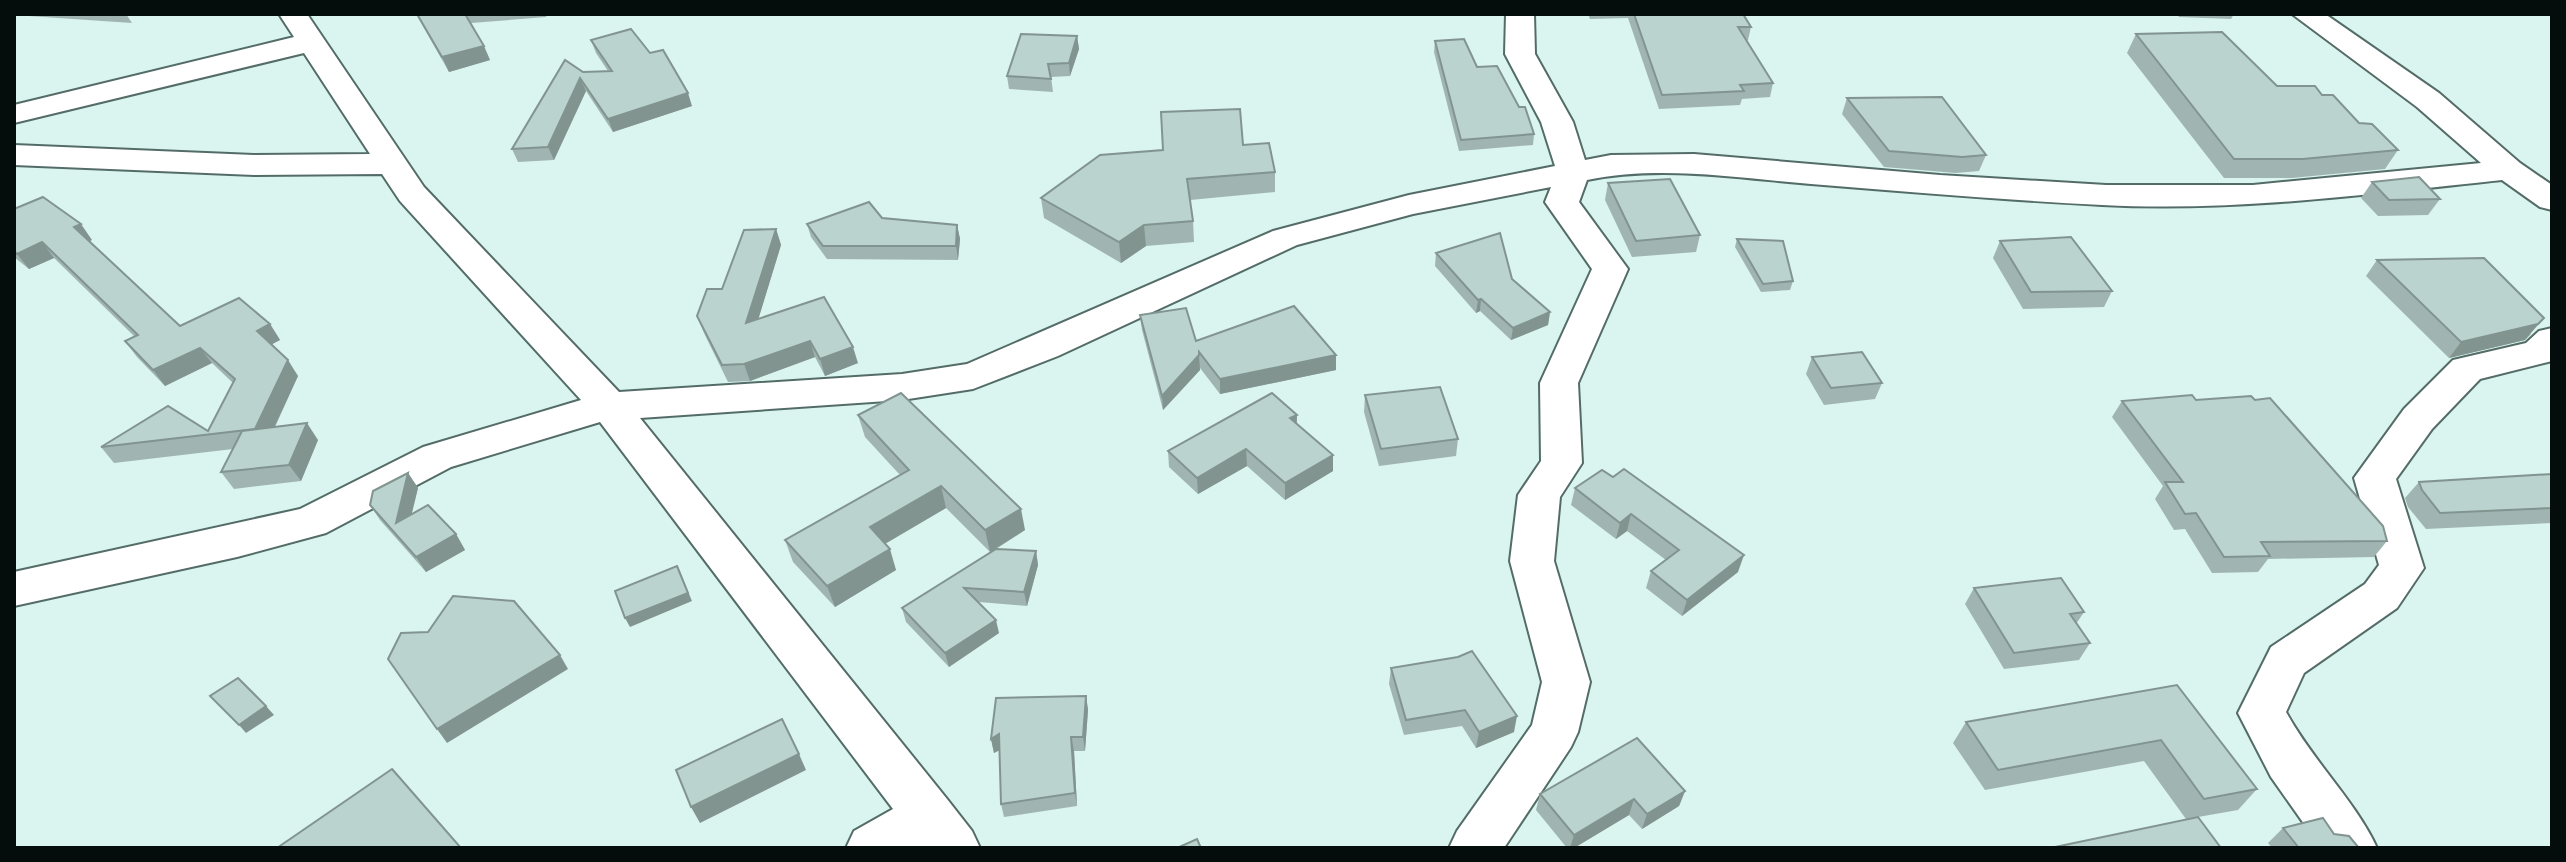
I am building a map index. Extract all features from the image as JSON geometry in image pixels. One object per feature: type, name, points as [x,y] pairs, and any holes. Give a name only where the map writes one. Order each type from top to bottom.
[{"type":"street","points":[[1475,848],[1554,732],[1566,682],[1532,561],[1536,521],[1539,495],[1562,463],[1559,383],[1610,269],[1562,202],[1573,173],[1557,122],[1520,54],[1520,14]]},
{"type":"street","points":[[2306,14],[2428,100],[2508,170],[2552,200]]},
{"type":"street","points":[[14,114],[302,28],[412,194],[609,406],[942,832],[872,848]]},
{"type":"street","points":[[14,155],[254,165],[392,164]]},
{"type":"street","points":[[14,589],[311,522],[437,457],[609,406],[902,387],[973,376],[1045,347],[1285,238],[1409,205],[1611,165],[1694,164],[1940,185],[2091,194],[2253,195],[2508,170]]},
{"type":"street","points":[[2351,848],[2288,762],[2262,713],[2287,660],[2381,596],[2402,568],[2375,478],[2418,419],[2467,369],[2538,353],[2552,340]]},
{"type":"building","points":[[417,14],[465,14],[484,46],[442,57]]},
{"type":"building","points":[[1634,14],[1743,14],[1751,27],[1738,27],[1773,83],[1740,85],[1744,91],[1662,95]]},
{"type":"building","points":[[631,29],[650,53],[663,50],[688,93],[608,119],[580,78],[548,147],[512,149],[565,60],[583,72],[612,71],[591,40]]},
{"type":"building","points":[[2222,32],[2277,86],[2315,86],[2322,95],[2333,95],[2359,123],[2372,124],[2398,150],[2303,159],[2234,159],[2136,34]]},
{"type":"building","points":[[1021,34],[1077,36],[1069,63],[1048,64],[1051,79],[1007,76]]},
{"type":"building","points":[[1464,39],[1477,67],[1497,66],[1519,107],[1525,107],[1534,134],[1461,140],[1435,41]]},
{"type":"building","points":[[1942,97],[1986,155],[1962,157],[1889,151],[1847,98]]},
{"type":"building","points":[[1240,109],[1243,145],[1269,143],[1275,172],[1187,179],[1193,221],[1144,225],[1119,242],[1041,198],[1100,155],[1163,150],[1161,112]]},
{"type":"building","points":[[2419,177],[2440,199],[2389,200],[2372,182]]},
{"type":"building","points":[[1670,179],[1700,235],[1636,241],[1608,183]]},
{"type":"building","points":[[43,197],[81,224],[74,227],[180,326],[239,298],[270,324],[257,331],[288,360],[255,429],[101,447],[168,406],[208,431],[235,379],[200,348],[153,370],[125,341],[138,335],[42,242],[17,254],[14,251],[14,209]]},
{"type":"building","points":[[869,202],[882,218],[957,225],[956,246],[823,246],[807,224]]},
{"type":"building","points":[[776,229],[746,323],[824,297],[853,347],[820,359],[810,341],[744,364],[722,365],[697,316],[707,289],[722,289],[744,230]]},
{"type":"building","points":[[1500,233],[1512,279],[1550,312],[1513,328],[1481,299],[1478,300],[1436,253]]},
{"type":"building","points":[[2071,237],[2112,291],[2031,292],[2000,241]]},
{"type":"building","points":[[1737,239],[1783,241],[1793,281],[1763,284]]},
{"type":"building","points":[[2484,258],[2544,318],[2538,324],[2461,342],[2377,260]]},
{"type":"building","points":[[1294,306],[1336,355],[1220,379],[1199,352],[1162,396],[1140,315],[1186,308],[1196,341]]},
{"type":"building","points":[[1862,352],[1882,383],[1831,388],[1812,357]]},
{"type":"building","points":[[1440,387],[1458,439],[1381,449],[1365,395]]},
{"type":"building","points":[[901,393],[1021,509],[985,530],[941,486],[870,527],[890,549],[827,586],[785,540],[909,470],[858,415]]},
{"type":"building","points":[[1272,393],[1297,415],[1290,418],[1333,455],[1285,483],[1246,449],[1197,478],[1168,451]]},
{"type":"building","points":[[2192,395],[2196,400],[2251,396],[2255,400],[2270,398],[2383,526],[2387,541],[2261,542],[2270,556],[2224,557],[2196,513],[2185,514],[2165,482],[2183,482],[2122,401]]},
{"type":"building","points":[[307,423],[289,465],[221,472],[242,431]]},
{"type":"building","points":[[1624,469],[1744,555],[1687,600],[1651,571],[1679,550],[1631,514],[1620,523],[1575,488],[1602,470],[1613,477]]},
{"type":"building","points":[[408,473],[396,523],[428,505],[456,534],[416,557],[370,505],[373,491]]},
{"type":"building","points":[[2552,474],[2552,508],[2440,513],[2419,482]]},
{"type":"building","points":[[996,549],[1036,551],[1024,592],[964,588],[996,620],[945,653],[902,608]]},
{"type":"building","points":[[677,566],[688,593],[625,618],[615,591]]},
{"type":"building","points":[[2061,578],[2084,612],[2070,614],[2090,643],[2014,653],[1974,588]]},
{"type":"building","points":[[453,596],[514,601],[560,655],[437,729],[388,659],[401,633],[428,632]]},
{"type":"building","points":[[1472,651],[1517,716],[1479,732],[1465,710],[1406,720],[1391,668],[1458,657]]},
{"type":"building","points":[[238,678],[266,706],[239,725],[210,696]]},
{"type":"building","points":[[2177,685],[2257,789],[2204,799],[2161,740],[1998,770],[1966,722]]},
{"type":"building","points":[[1086,696],[1083,737],[1071,737],[1075,793],[1001,804],[999,734],[991,739],[996,698]]},
{"type":"building","points":[[782,719],[799,754],[691,807],[676,770]]},
{"type":"building","points":[[1637,738],[1685,791],[1647,814],[1634,799],[1574,835],[1540,794]]},
{"type":"building","points":[[392,769],[461,848],[277,848]]},
{"type":"building","points":[[2198,817],[2221,848],[2055,847]]},
{"type":"building","points":[[2323,818],[2334,834],[2349,836],[2359,848],[2299,848],[2283,828]]},
{"type":"building","points":[[1197,839],[1201,848],[1177,848]]}]
